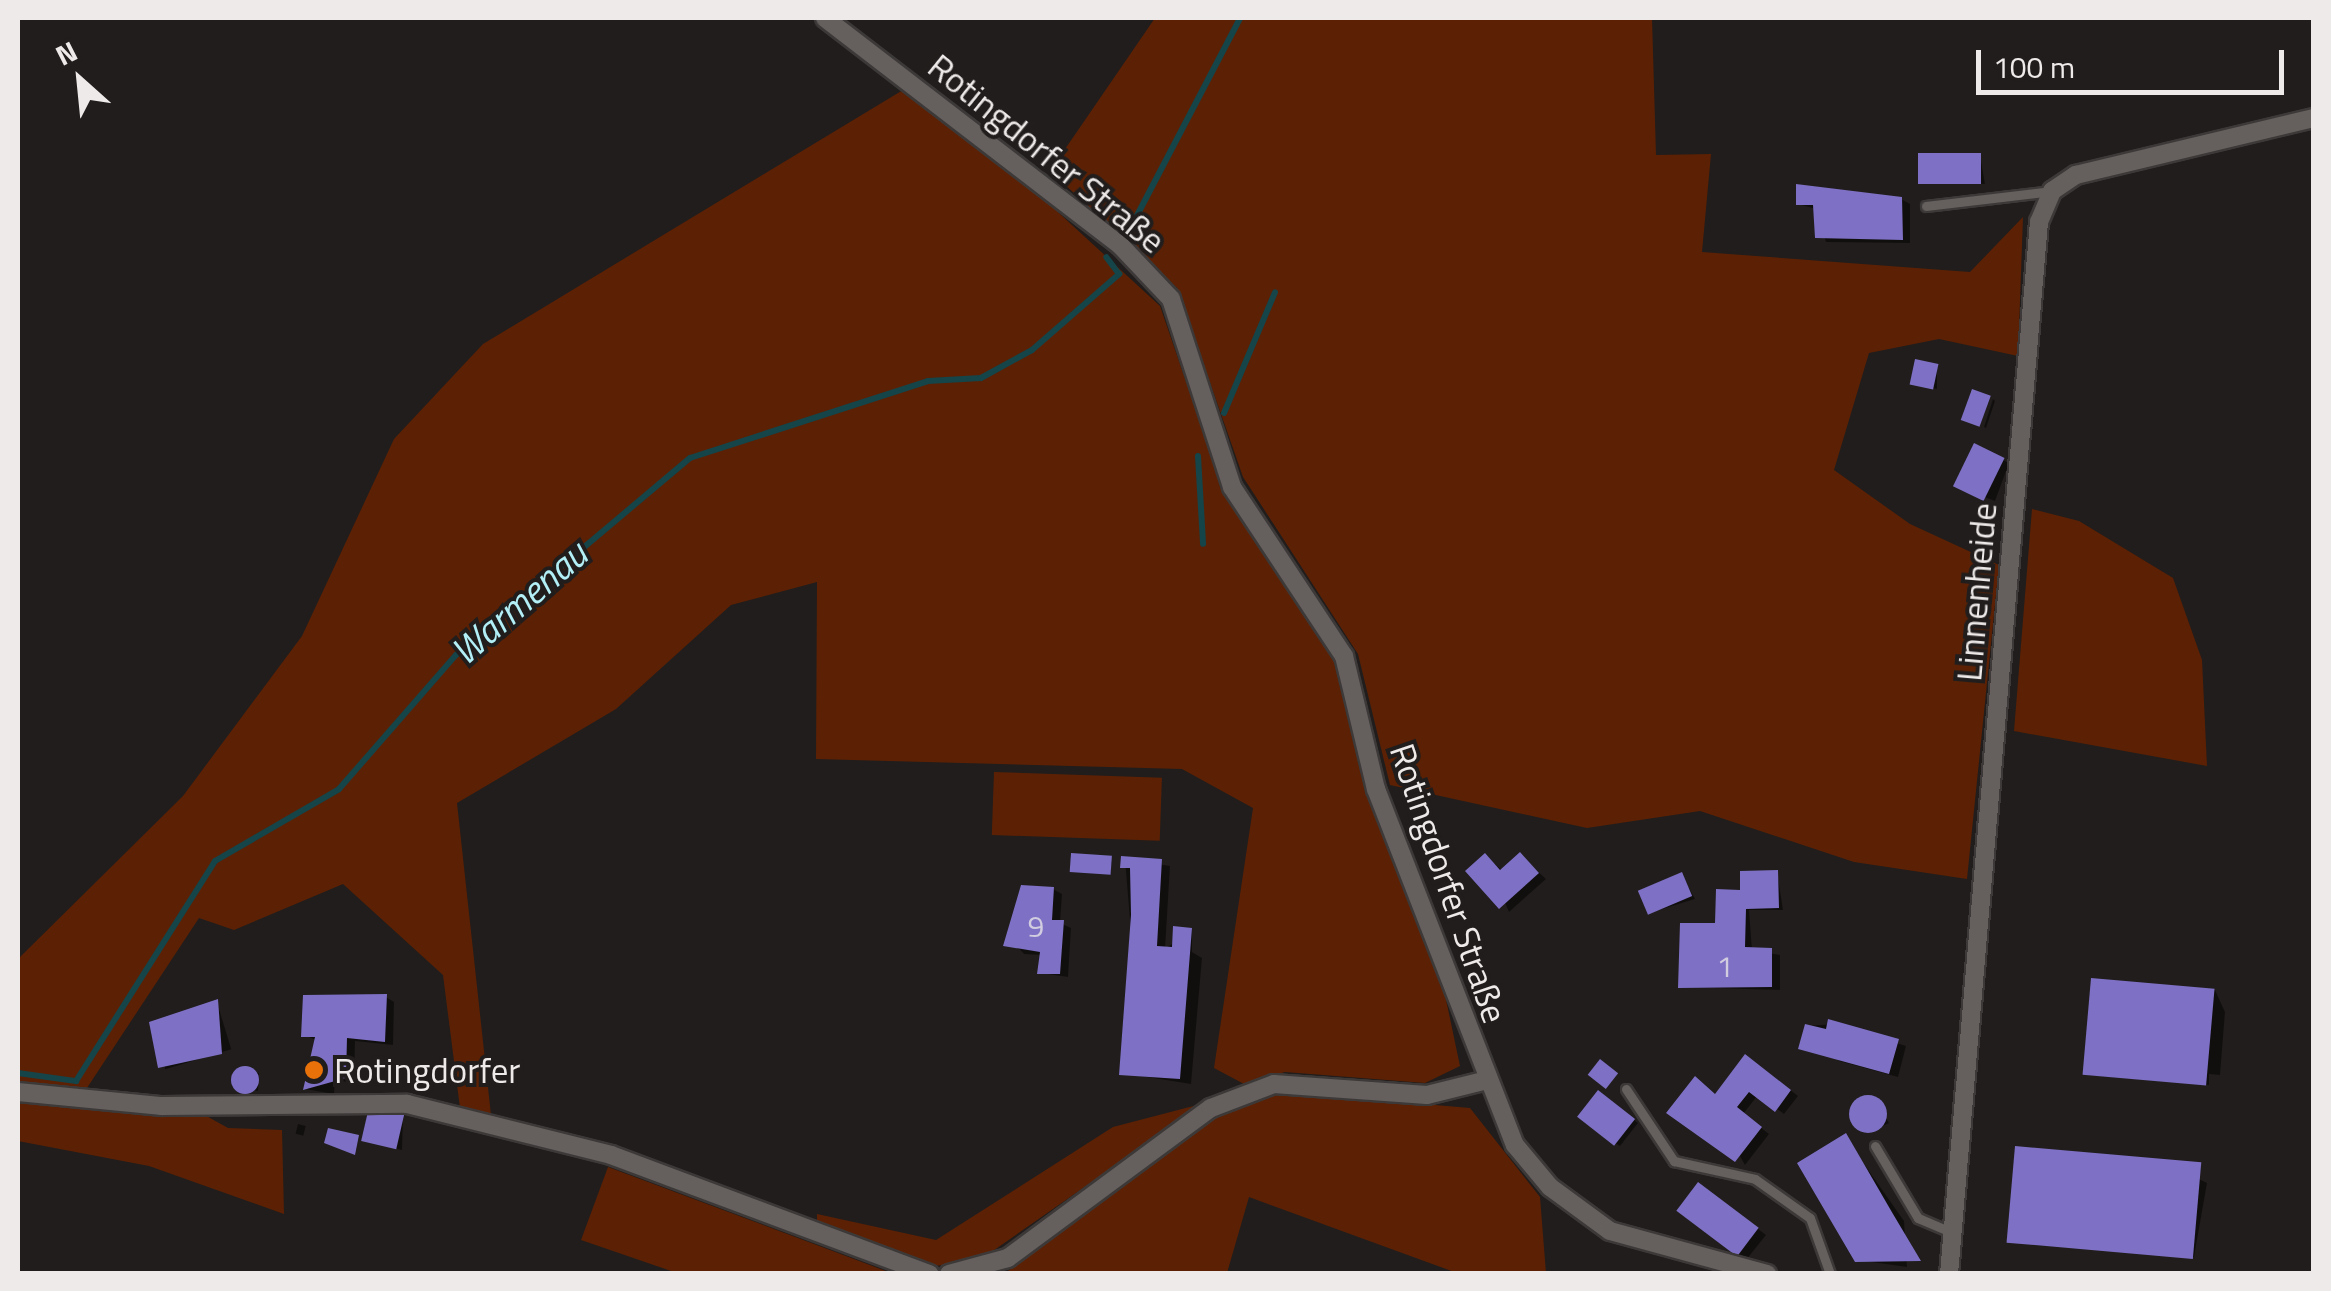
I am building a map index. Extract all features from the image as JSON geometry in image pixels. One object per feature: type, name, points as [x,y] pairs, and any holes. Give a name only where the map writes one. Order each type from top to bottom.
[{"type":"street","name":"Rotingdorfer Straße","points":[[825,18],[1120,245],[1171,299],[1232,487],[1344,656],[1376,789],[1451,965],[1482,1081],[1514,1145],[1586,1215],[1658,1250],[1767,1274]]},
{"type":"street","points":[[2052,191],[2076,175],[2314,118]]},
{"type":"street","name":"Linnenheide","points":[[1949,1274],[2040,222],[2052,191]]},
{"type":"street","points":[[949,1274],[1008,1258],[1210,1108],[1274,1084],[1428,1095],[1482,1081]]},
{"type":"street","points":[[18,1092],[162,1106],[407,1104],[611,1155],[929,1274]]},
{"type":"lane","points":[[1926,206],[2052,191]]},
{"type":"lane","points":[[1626,1090],[1674,1162],[1756,1179],[1810,1218],[1830,1274]]},
{"type":"lane","points":[[1875,1146],[1918,1218],[1953,1233]]},
{"type":"shaded area","points":[[1155,18],[1652,18],[1656,155],[1711,154],[1702,252],[1970,272],[2023,217],[2018,356],[1939,339],[1869,353],[1834,470],[1910,524],[1999,565],[1967,879],[1854,862],[1700,811],[1587,828],[1390,785],[1358,654],[1243,477],[1177,288],[1050,171]]},
{"type":"shaded area","points":[[903,90],[1010,168],[1160,306],[1223,489],[1334,660],[1366,792],[1440,971],[1460,1066],[1425,1083],[1285,1072],[1244,1084],[1214,1068],[1253,808],[1182,769],[816,759],[817,582],[731,605],[616,709],[457,803],[491,1115],[460,1108],[443,975],[343,884],[234,930],[199,918],[83,1094],[18,1081],[18,959],[183,796],[302,636],[394,439],[483,344]]},
{"type":"shaded area","points":[[2032,509],[2079,521],[2173,578],[2202,660],[2207,766],[2014,731]]},
{"type":"shaded area","points":[[994,772],[1162,778],[1160,841],[992,835]]},
{"type":"shaded area","points":[[1282,1092],[1470,1108],[1540,1197],[1546,1273],[1457,1273],[1249,1197],[1227,1273],[1004,1274],[1215,1116]]},
{"type":"shaded area","points":[[18,1103],[201,1113],[228,1128],[282,1130],[284,1214],[149,1166],[18,1141]]},
{"type":"shaded area","points":[[1205,1103],[977,1262],[933,1266],[817,1224],[817,1214],[936,1240],[1113,1127]]},
{"type":"shaded area","points":[[608,1167],[891,1273],[677,1273],[581,1240]]},
{"type":"building","points":[[1918,153],[1981,153],[1981,184],[1918,184]]},
{"type":"building","points":[[1796,184],[1902,197],[1903,240],[1815,238],[1813,205],[1796,205]]},
{"type":"building","points":[[1915,359],[1938,364],[1933,389],[1910,384]]},
{"type":"building","points":[[1972,389],[1991,396],[1980,427],[1961,420]]},
{"type":"building","points":[[1974,443],[2005,458],[1984,501],[1953,486]]},
{"type":"building","points":[[1520,852],[1539,873],[1499,909],[1465,871],[1485,853],[1500,870]]},
{"type":"building","points":[[1071,853],[1112,856],[1111,875],[1070,872]]},
{"type":"building","points":[[1121,856],[1162,859],[1157,946],[1172,947],[1173,926],[1192,928],[1180,1079],[1119,1075],[1131,915],[1130,868],[1120,868]]},
{"type":"building","points":[[1778,870],[1779,908],[1746,909],[1745,947],[1772,948],[1772,987],[1678,988],[1680,923],[1715,923],[1716,889],[1740,890],[1740,871]]},
{"type":"building","points":[[1682,872],[1692,896],[1648,915],[1638,891]]},
{"type":"building","points":[[1021,885],[1054,887],[1052,920],[1064,920],[1060,974],[1037,974],[1040,952],[1003,946]]},
{"type":"building","points":[[2091,978],[2215,989],[2206,1085],[2083,1075]]},
{"type":"building","points":[[387,994],[385,1042],[347,1038],[346,1078],[303,1090],[315,1037],[301,1037],[303,995]]},
{"type":"building","points":[[218,999],[222,1054],[158,1068],[149,1022]]},
{"type":"building","points":[[1828,1019],[1899,1039],[1889,1074],[1798,1049],[1805,1024],[1826,1029]]},
{"type":"building","points":[[1745,1054],[1791,1090],[1775,1112],[1749,1092],[1737,1107],[1762,1127],[1735,1162],[1666,1113],[1695,1076],[1715,1094]]},
{"type":"building","points":[[1600,1059],[1618,1073],[1606,1089],[1588,1075]]},
{"type":"building","points":[[245,1066],[255,1070],[259,1080],[255,1090],[245,1094],[235,1090],[231,1080],[235,1070]]},
{"type":"building","points":[[1598,1090],[1635,1119],[1614,1146],[1577,1117]]},
{"type":"building","points":[[1868,1095],[1881,1101],[1887,1114],[1881,1127],[1868,1133],[1855,1127],[1849,1114],[1855,1101]]},
{"type":"building","points":[[369,1107],[404,1115],[396,1149],[361,1141]]},
{"type":"building","points":[[328,1128],[359,1135],[355,1155],[324,1143]]},
{"type":"building","points":[[1846,1133],[1921,1261],[1855,1262],[1797,1163]]},
{"type":"building","points":[[2015,1146],[2201,1162],[2193,1259],[2007,1243]]},
{"type":"building","points":[[1698,1182],[1759,1228],[1737,1256],[1676,1211]]},
{"type":"waterway","name":"Warmenau","points":[[1132,225],[1240,18]]},
{"type":"waterway","name":"Warmenau","points":[[18,1073],[76,1081],[215,861],[339,789],[456,655],[690,458],[928,381],[981,378],[1032,350],[1119,274],[1106,257]]},
{"type":"waterway","points":[[1224,413],[1275,292]]},
{"type":"waterway","points":[[1198,456],[1203,544]]},
{"type":"place","name":"Rotingdorfer","points":[[314,1070]]}]
